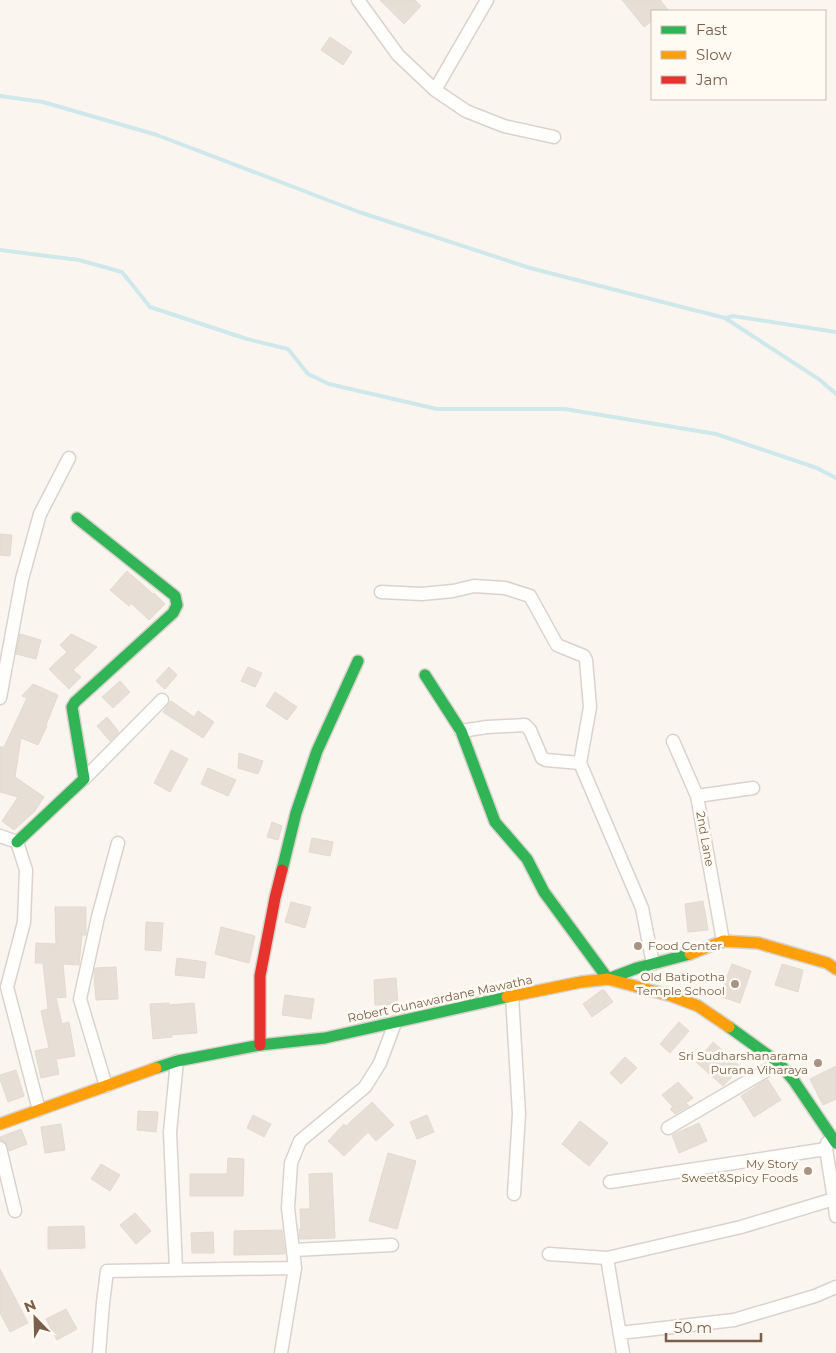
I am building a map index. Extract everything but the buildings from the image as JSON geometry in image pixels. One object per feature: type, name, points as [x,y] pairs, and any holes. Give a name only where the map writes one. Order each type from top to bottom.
[{"type":"street","points":[[358,0],[398,55],[435,90],[466,111],[504,126],[554,137]]},
{"type":"street","points":[[435,90],[487,0]]},
{"type":"street","points":[[0,698],[22,579],[40,514],[69,458]]},
{"type":"street","points":[[77,518],[175,596],[177,605],[173,613],[75,702],[72,707],[84,779]]},
{"type":"street","points":[[381,592],[422,594],[453,591],[474,586],[506,588],[530,596],[557,646],[584,656],[586,660],[590,707],[580,763],[642,908],[653,964]]},
{"type":"street","points":[[260,1045],[260,976],[274,898],[296,813],[317,751],[358,662]]},
{"type":"street","points":[[424,675],[461,732],[495,822],[526,859],[544,892],[608,979],[636,968],[685,956],[723,940],[758,943],[827,963],[836,969]]},
{"type":"street","points":[[17,842],[84,779],[162,700]]},
{"type":"street","points":[[461,732],[487,727],[525,725],[530,730],[542,758],[580,763]]},
{"type":"street","name":"2nd Lane","points":[[673,741],[697,796],[723,940]]},
{"type":"street","points":[[697,796],[754,788]]},
{"type":"street","points":[[0,836],[17,842]]},
{"type":"street","points":[[17,842],[26,870],[24,922],[7,987],[39,1110]]},
{"type":"street","points":[[106,1086],[80,999],[98,917],[118,843]]},
{"type":"street","name":"Robert Gunawardane Mawatha","points":[[0,1124],[177,1061],[260,1045],[325,1038],[512,996],[581,982],[608,979],[672,996],[698,1006],[779,1063],[794,1081],[830,1142]]},
{"type":"street","points":[[512,996],[519,1114],[514,1194]]},
{"type":"street","points":[[282,1353],[296,1268],[288,1208],[291,1163],[300,1141],[365,1087],[380,1063],[395,1023]]},
{"type":"street","points":[[176,1269],[170,1132],[177,1061]]},
{"type":"street","points":[[668,1128],[779,1063]]},
{"type":"street","points":[[610,1182],[830,1142],[836,1216]]},
{"type":"street","points":[[0,1148],[15,1211]]},
{"type":"street","points":[[549,1254],[607,1258],[741,1228],[834,1199]]},
{"type":"street","points":[[294,1250],[392,1245]]},
{"type":"street","points":[[607,1258],[623,1353]]},
{"type":"street","points":[[99,1353],[107,1271],[296,1268]]},
{"type":"street","points":[[620,1333],[734,1320],[815,1296],[836,1287]]},
{"type":"waterway","points":[[0,96],[43,102],[157,135],[359,212],[530,268],[725,318],[820,380],[836,394]]},
{"type":"waterway","points":[[0,250],[79,260],[122,272],[150,307],[247,339],[288,349],[308,374],[329,384],[437,409],[565,409],[716,434],[817,468],[836,478]]},
{"type":"waterway","points":[[725,318],[733,316],[836,332]]},
{"type":"traffic: fast","points":[[17,842],[84,779],[72,707],[75,702],[173,613],[177,605],[175,596],[77,518]]},
{"type":"traffic: fast","points":[[282,870],[296,813],[317,751],[358,661]]},
{"type":"traffic: fast","points":[[425,675],[461,731],[495,822],[527,859],[544,892],[608,979],[637,968],[690,954]]},
{"type":"traffic: fast","points":[[156,1068],[177,1061],[260,1045],[325,1038],[507,997]]},
{"type":"traffic: fast","points":[[729,1027],[779,1063],[794,1081],[836,1143]]},
{"type":"traffic: slow","points":[[690,954],[723,941],[758,943],[827,963],[836,969]]},
{"type":"traffic: slow","points":[[507,997],[581,982],[608,979],[672,996],[698,1006],[729,1027]]},
{"type":"traffic: slow","points":[[0,1124],[156,1068]]},
{"type":"traffic: jam","points":[[260,1045],[260,976],[282,870]]},
{"type":"place","name":"Food Center","points":[[638,946]]},
{"type":"place","name":"Old Batipotha Temple School","points":[[735,984]]},
{"type":"place","name":"Sri Sudharshanarama Purana Viharaya","points":[[818,1063]]},
{"type":"place","name":"My Story Sweet&Spicy Foods","points":[[808,1171]]}]
